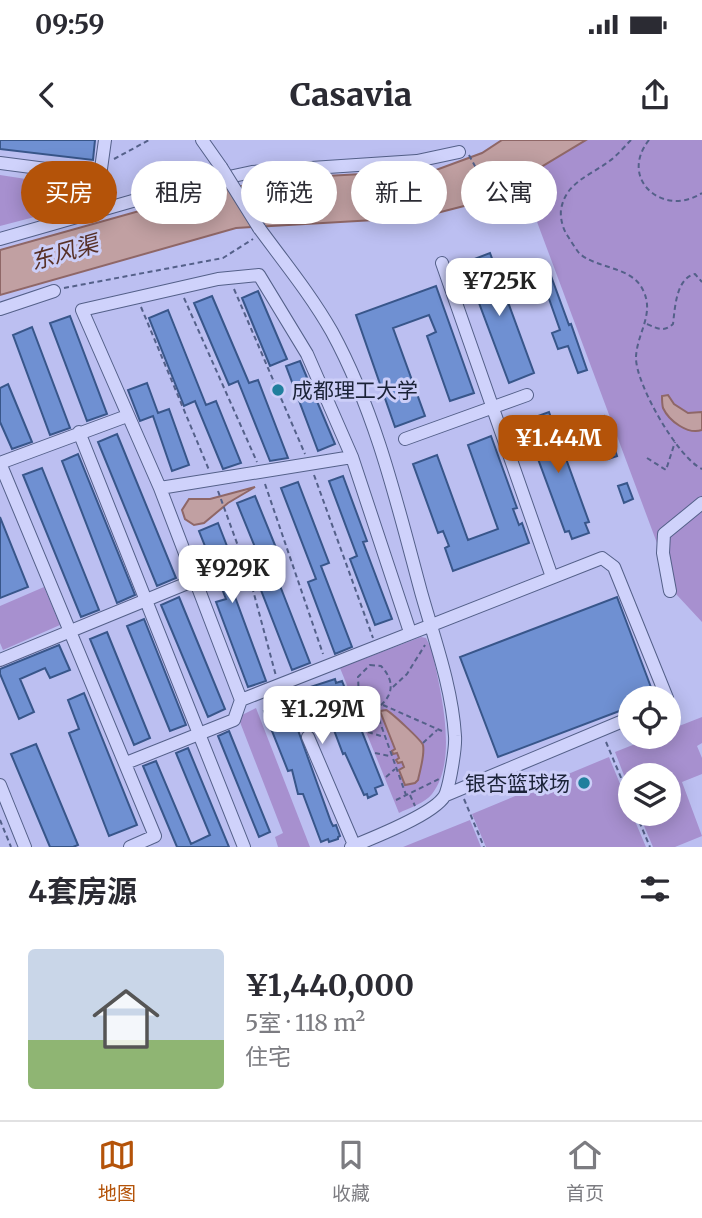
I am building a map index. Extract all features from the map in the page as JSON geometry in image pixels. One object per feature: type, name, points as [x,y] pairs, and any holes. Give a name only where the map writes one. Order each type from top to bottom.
[{"type":"street","points":[[102,161],[105,140]]},
{"type":"street","points":[[202,140],[261,231],[297,277],[325,321],[357,384],[381,446],[453,715],[455,736],[446,795]]},
{"type":"street","points":[[117,206],[178,188],[252,172],[417,161],[463,150]]},
{"type":"street","points":[[0,163],[21,166]]},
{"type":"street","points":[[0,239],[55,224]]},
{"type":"street","points":[[442,263],[552,577]]},
{"type":"street","points":[[126,763],[234,720],[241,699],[160,488],[82,310],[218,279],[259,275],[307,354],[352,457],[410,632]]},
{"type":"street","points":[[0,309],[60,289]]},
{"type":"street","points":[[405,439],[527,396]]},
{"type":"street","points":[[127,416],[0,463],[155,835],[130,847]]},
{"type":"street","points":[[79,432],[244,847]]},
{"type":"street","points":[[160,488],[352,457]]},
{"type":"street","points":[[670,591],[663,553],[664,534],[702,503]]},
{"type":"street","points":[[241,699],[410,632],[432,630],[602,558],[614,567],[662,686]]},
{"type":"street","points":[[0,660],[195,580]]},
{"type":"street","points":[[308,737],[354,847],[423,815],[446,795],[459,788],[618,723]]},
{"type":"street","points":[[0,785],[25,847]]},
{"type":"path","points":[[110,161],[149,140]]},
{"type":"path","points":[[631,140],[609,162],[575,183],[564,199],[560,213],[564,231],[580,254],[632,277],[643,287],[648,305],[646,324],[638,338],[636,370],[675,442],[694,465],[702,469]]},
{"type":"path","points":[[649,140],[640,153],[639,165],[640,177],[652,194],[661,199],[691,201],[702,193]]},
{"type":"path","points":[[463,150],[470,161]]},
{"type":"path","points":[[60,289],[223,258],[261,231]]},
{"type":"path","points":[[646,324],[661,330],[667,329],[673,324],[683,280],[695,274],[702,282]]},
{"type":"path","points":[[647,458],[666,470],[675,442]]},
{"type":"path","points":[[392,688],[389,674],[381,666],[370,665],[358,677],[359,696],[365,706],[376,709],[407,674],[432,630]]},
{"type":"path","points":[[382,705],[455,736]]},
{"type":"path","points":[[376,709],[406,795]]},
{"type":"path","points":[[423,743],[438,729]]},
{"type":"path","points":[[602,730],[618,769]]},
{"type":"path","points":[[368,732],[385,737]]},
{"type":"path","points":[[375,752],[391,756]]},
{"type":"path","points":[[386,777],[396,768]]},
{"type":"path","points":[[396,800],[449,773]]},
{"type":"path","points":[[459,788],[484,847]]},
{"type":"path","points":[[0,820],[11,847]]},
{"type":"path","points":[[641,826],[650,847]]},
{"type":"shaded area","points":[[509,140],[702,140],[702,622],[676,594],[538,224],[557,224],[557,161],[515,161]]},
{"type":"shaded area","points":[[0,175],[21,178],[21,221],[0,226]]},
{"type":"shaded area","points":[[44,587],[60,625],[3,650],[0,643],[0,606]]},
{"type":"shaded area","points":[[421,637],[426,638],[432,650],[439,684],[445,724],[445,762],[432,794],[421,803],[399,813],[340,668]]},
{"type":"shaded area","points":[[256,708],[310,847],[278,847],[275,837],[283,833],[238,717]]},
{"type":"shaded area","points":[[702,717],[702,743],[697,746],[702,758],[702,774],[682,782],[702,836],[675,847],[653,847],[644,826],[681,826],[681,763],[619,763],[615,752],[623,749],[681,749],[681,725]]},
{"type":"shaded area","name":"银杏篮球场","points":[[609,757],[618,779],[618,826],[637,826],[646,847],[486,847],[472,814]]},
{"type":"shaded area","points":[[470,820],[481,847],[403,847]]},
{"type":"water","points":[[502,140],[586,140],[551,161],[461,161],[461,207],[447,210],[447,166],[482,153]]},
{"type":"water","points":[[337,175],[351,175],[351,221],[337,222]]},
{"type":"water","name":"东风渠","points":[[241,186],[241,224],[305,224],[236,228],[0,295],[0,250],[93,224],[117,224],[117,217],[131,213],[131,224],[227,224],[227,189]]},
{"type":"water","points":[[668,395],[674,404],[688,413],[702,412],[702,430],[685,429],[670,418],[662,402],[662,396]]},
{"type":"water","points":[[255,487],[228,503],[204,523],[194,525],[185,519],[182,510],[189,499],[210,499]]},
{"type":"water","points":[[380,711],[389,712],[423,745],[422,762],[415,783],[405,785],[399,770],[404,767],[402,762],[398,763],[396,760],[399,758],[397,753],[393,754],[395,749]]},
{"type":"building","points":[[0,140],[95,140],[93,160],[0,149]]},
{"type":"building","points":[[490,253],[534,373],[509,383],[464,263]]},
{"type":"building","points":[[551,276],[587,370],[578,373],[568,346],[558,349],[552,333],[560,330],[542,279]]},
{"type":"building","points":[[436,286],[474,393],[450,401],[427,336],[436,332],[429,315],[393,328],[425,416],[395,427],[356,315]]},
{"type":"building","points":[[258,291],[287,359],[270,366],[242,298]]},
{"type":"building","points":[[212,296],[249,383],[258,380],[288,458],[270,461],[238,381],[229,385],[194,303]]},
{"type":"building","points":[[168,310],[206,405],[216,401],[241,463],[223,469],[195,401],[184,406],[149,318]]},
{"type":"building","points":[[70,316],[107,414],[87,421],[50,323]]},
{"type":"building","points":[[32,327],[70,428],[50,435],[13,335]]},
{"type":"building","points":[[300,361],[335,444],[318,451],[286,366]]},
{"type":"building","points":[[147,383],[158,413],[169,409],[189,465],[172,471],[153,416],[140,421],[128,390]]},
{"type":"building","points":[[8,384],[32,442],[12,449],[0,422],[0,388]]},
{"type":"building","points":[[549,412],[589,522],[585,523],[589,533],[572,539],[569,531],[565,532],[524,421]]},
{"type":"building","points":[[604,416],[617,456],[608,459],[595,419]]},
{"type":"building","points":[[117,434],[176,578],[157,586],[98,442]]},
{"type":"building","points":[[491,436],[517,508],[513,509],[519,525],[522,523],[529,543],[453,571],[445,548],[449,546],[443,531],[438,533],[413,464],[437,455],[468,540],[498,529],[468,445]]},
{"type":"building","points":[[78,454],[135,595],[117,603],[62,461]]},
{"type":"building","points":[[42,468],[99,610],[81,617],[23,475]]},
{"type":"building","points":[[343,476],[367,541],[363,542],[392,619],[375,625],[350,559],[357,556],[329,481]]},
{"type":"building","points":[[298,482],[329,563],[321,566],[352,647],[335,654],[308,582],[316,579],[281,488]]},
{"type":"building","points":[[627,483],[633,499],[624,503],[618,486]]},
{"type":"building","points":[[255,496],[279,555],[261,562],[237,503]]},
{"type":"building","points":[[0,517],[28,587],[0,598]]},
{"type":"building","points":[[218,523],[241,582],[231,586],[266,681],[248,687],[216,602],[226,599],[199,531]]},
{"type":"building","points":[[277,578],[310,663],[292,670],[259,585]]},
{"type":"building","points":[[179,597],[225,709],[208,717],[161,605]]},
{"type":"building","points":[[617,597],[650,686],[618,686],[618,712],[498,757],[460,657]]},
{"type":"building","points":[[144,619],[186,725],[170,731],[127,626]]},
{"type":"building","points":[[107,632],[150,738],[134,745],[90,639]]},
{"type":"building","points":[[59,645],[70,670],[50,678],[45,668],[20,679],[34,712],[19,719],[0,669]]},
{"type":"building","points":[[335,679],[336,683],[342,681],[383,785],[375,788],[377,794],[368,798],[367,794],[364,795],[345,753],[343,754],[326,709],[294,719],[331,822],[333,826],[336,825],[340,836],[329,842],[328,839],[321,842],[303,794],[298,794],[292,770],[288,771],[264,711],[279,705],[276,698]]},
{"type":"building","points":[[84,693],[137,825],[109,836],[69,733],[79,729],[68,700]]},
{"type":"building","points":[[229,731],[270,832],[259,837],[218,736]]},
{"type":"building","points":[[36,744],[78,845],[73,847],[50,847],[11,754]]},
{"type":"building","points":[[188,748],[229,847],[177,847],[143,766],[156,761],[191,844],[210,835],[176,753]]},
{"type":"place","name":"成都理工大学","points":[[278,390]]},
{"type":"place","name":"银杏篮球场","points":[[584,783]]}]
